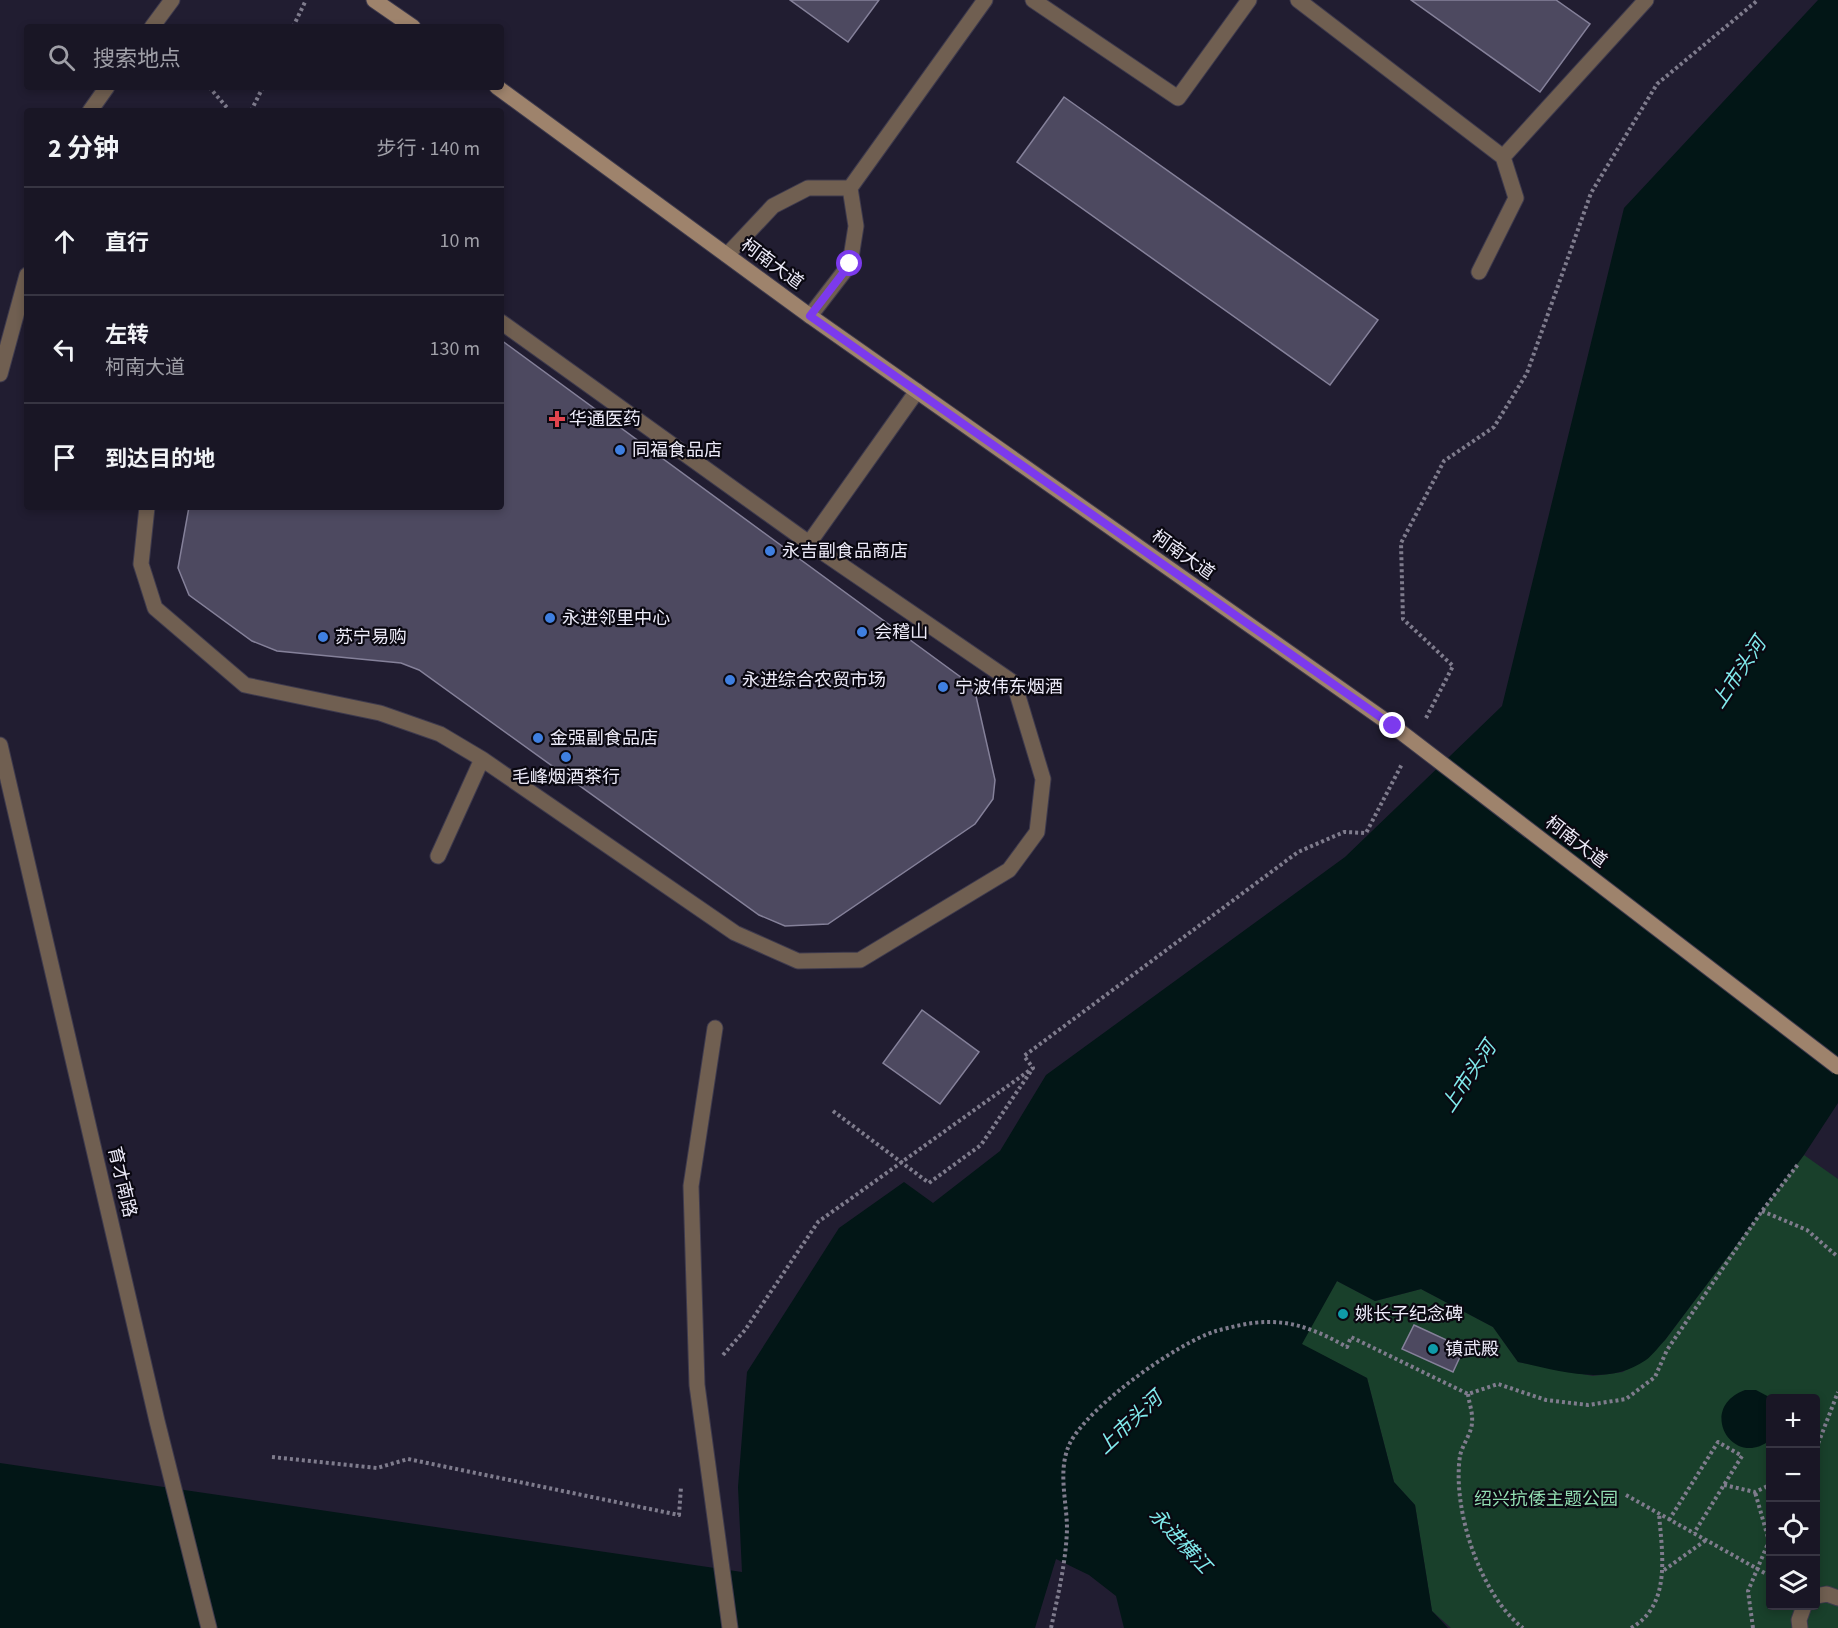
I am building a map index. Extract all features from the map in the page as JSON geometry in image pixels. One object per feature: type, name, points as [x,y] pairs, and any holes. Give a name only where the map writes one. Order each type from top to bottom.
[{"type":"main road","points":[[374,0],[408,24]]},
{"type":"main road","name":"柯南大道","points":[[501,90],[810,316],[1393,726],[1838,1067]]},
{"type":"street","points":[[154,24],[172,0]]},
{"type":"street","points":[[810,316],[850,264],[856,226],[850,188],[985,0]]},
{"type":"street","points":[[1033,0],[1178,98],[1249,0]]},
{"type":"street","points":[[1298,0],[1503,157],[1516,198],[1479,272]]},
{"type":"street","points":[[1503,157],[1646,0]]},
{"type":"street","points":[[92,108],[105,90]]},
{"type":"street","points":[[727,255],[773,206],[808,188],[850,188]]},
{"type":"street","points":[[0,374],[24,286]]},
{"type":"street","points":[[147,510],[141,564],[156,608],[244,685],[380,713],[440,734],[482,759],[735,933],[798,961],[860,960],[1009,870],[1037,832],[1043,779],[1014,683],[809,543],[504,324]]},
{"type":"street","points":[[809,543],[916,391]]},
{"type":"street","name":"育才南路","points":[[0,745],[5,787],[209,1628]]},
{"type":"street","points":[[438,856],[482,759]]},
{"type":"street","points":[[715,1028],[691,1186],[697,1385],[718,1521],[730,1628]]},
{"type":"street","points":[[1820,1595],[1827,1594],[1838,1598]]},
{"type":"street","points":[[1800,1628],[1799,1620],[1802,1610]]},
{"type":"path","points":[[294,24],[306,0]]},
{"type":"path","points":[[1453,666],[1403,619],[1401,543],[1444,461],[1494,427],[1527,372],[1591,193],[1657,84],[1758,0]]},
{"type":"path","points":[[212,90],[227,108]]},
{"type":"path","points":[[252,108],[262,90]]},
{"type":"path","points":[[1033,1068],[1023,1056],[1298,852],[1344,832],[1365,833]]},
{"type":"path","points":[[697,1385],[745,1330],[818,1222],[900,1161],[1033,1068]]},
{"type":"path","points":[[833,1111],[929,1183],[981,1145],[1033,1068]]},
{"type":"path","points":[[1051,1628],[1063,1569],[1067,1529],[1063,1470],[1070,1443],[1094,1413],[1147,1367],[1215,1331],[1266,1322],[1315,1329],[1347,1347],[1351,1337],[1468,1394],[1498,1384],[1546,1400],[1588,1405],[1626,1399],[1655,1377],[1667,1350],[1762,1211],[1799,1163]]},
{"type":"path","points":[[1762,1211],[1807,1230],[1838,1257]]},
{"type":"path","points":[[1815,1448],[1838,1392]]},
{"type":"path","points":[[1468,1394],[1472,1422],[1461,1456],[1459,1495],[1469,1543],[1488,1584],[1516,1623],[1523,1628]]},
{"type":"path","points":[[1670,1520],[1718,1442],[1742,1456],[1694,1533]]},
{"type":"path","points":[[272,1456],[377,1468],[408,1459],[679,1515],[681,1480],[712,1482]]},
{"type":"path","points":[[1724,1485],[1755,1492],[1766,1487]]},
{"type":"path","points":[[1753,1628],[1748,1591],[1769,1541],[1755,1492]]},
{"type":"path","points":[[1626,1495],[1766,1574]]},
{"type":"path","points":[[1631,1628],[1641,1623],[1656,1601],[1664,1570],[1659,1514]]},
{"type":"path","points":[[1664,1570],[1706,1540]]},
{"type":"green space","name":"绍兴抗倭主题公园","points":[[1804,1155],[1838,1179],[1838,1628],[1451,1628],[1432,1611],[1415,1505],[1394,1482],[1367,1378],[1301,1344],[1337,1281],[1375,1301],[1421,1289],[1493,1327],[1518,1362],[1593,1376],[1623,1372],[1665,1340]]},
{"type":"water","points":[[1818,0],[1838,0],[1838,1103],[1804,1155],[1665,1340],[1649,1358],[1631,1368],[1599,1375],[1567,1372],[1518,1362],[1493,1327],[1421,1289],[1375,1301],[1337,1281],[1302,1344],[1367,1378],[1394,1482],[1415,1505],[1432,1611],[1448,1628],[1124,1628],[1116,1596],[1089,1575],[1056,1559],[1035,1628],[0,1628],[0,1463],[742,1572],[738,1487],[747,1372],[839,1228],[904,1182],[933,1203],[1000,1151],[1046,1075],[1345,857],[1502,706],[1624,208]]},
{"type":"water","points":[[1745,1390],[1756,1390],[1766,1395],[1766,1442],[1756,1447],[1744,1447],[1733,1442],[1725,1433],[1722,1422],[1723,1410],[1730,1399]]},
{"type":"building","points":[[790,0],[879,0],[848,42]]},
{"type":"building","points":[[1411,0],[1556,0],[1590,24],[1540,92]]},
{"type":"building","points":[[1064,97],[1378,320],[1330,385],[1017,162]]},
{"type":"building","name":"永进邻里中心","points":[[504,342],[966,681],[976,696],[995,780],[993,799],[975,824],[828,924],[785,926],[759,915],[419,670],[401,663],[277,651],[252,641],[189,595],[178,568],[188,510],[504,510]]},
{"type":"building","points":[[922,1010],[979,1052],[940,1104],[883,1063]]},
{"type":"building","name":"镇武殿","points":[[1414,1325],[1464,1348],[1453,1372],[1402,1349]]},
{"type":"place","name":"华通医药","points":[[557,419]]},
{"type":"place","name":"同福食品店","points":[[620,450]]},
{"type":"place","name":"永吉副食品商店","points":[[770,551]]},
{"type":"place","name":"永进邻里中心","points":[[550,618]]},
{"type":"place","name":"会稽山","points":[[862,632]]},
{"type":"place","name":"苏宁易购","points":[[323,637]]},
{"type":"place","name":"永进综合农贸市场","points":[[730,680]]},
{"type":"place","name":"宁波伟东烟酒","points":[[943,687]]},
{"type":"place","name":"金强副食品店","points":[[538,738]]},
{"type":"place","name":"毛峰烟酒茶行","points":[[566,757]]},
{"type":"place","name":"姚长子纪念碑","points":[[1343,1314]]},
{"type":"place","name":"镇武殿","points":[[1433,1349]]},
{"type":"route","points":[[850,264],[810,316],[1393,726]]},
{"type":"water label","name":"上市头河","points":[[1739,673]]},
{"type":"water label","name":"上市头河","points":[[1469,1077]]},
{"type":"water label","name":"上市头河","points":[[1130,1423]]},
{"type":"water label","name":"永进横江","points":[[1180,1541]]}]
